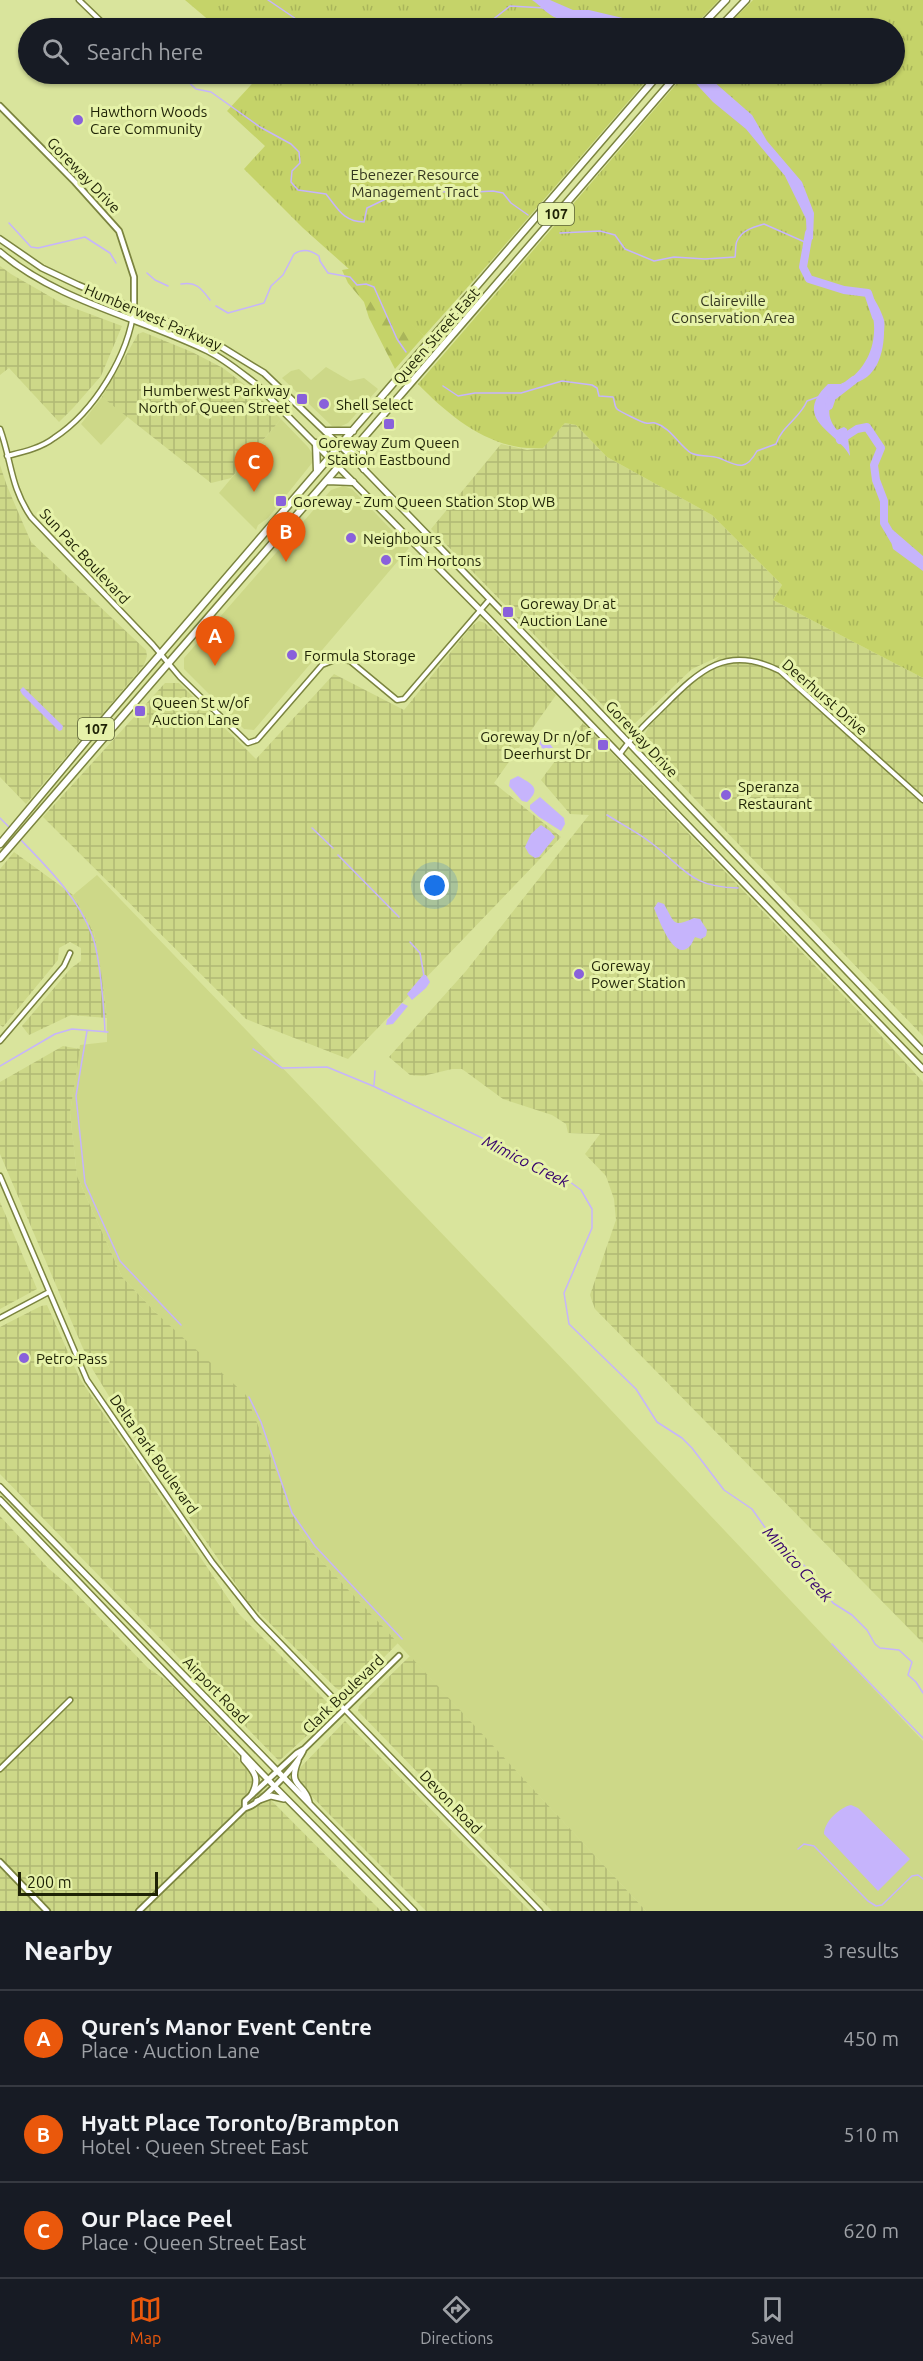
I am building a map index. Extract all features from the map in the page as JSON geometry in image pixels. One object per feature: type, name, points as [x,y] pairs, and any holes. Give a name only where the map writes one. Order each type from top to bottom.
[{"type":"main road","points":[[709,18],[726,0]]},
{"type":"main road","points":[[729,18],[746,0]]},
{"type":"main road","name":"Queen Street East","points":[[3,841],[160,653],[650,84]]},
{"type":"main road","name":"Queen Street East","points":[[0,858],[669,84]]},
{"type":"main road","name":"Humberwest Parkway","points":[[0,239],[42,268],[212,341],[249,362],[264,373],[341,445]]},
{"type":"main road","name":"Humberwest Parkway","points":[[0,252],[16,265],[69,294],[208,351],[236,368],[257,385],[339,467]]},
{"type":"main road","points":[[326,431],[353,431]]},
{"type":"main road","points":[[362,440],[364,469]]},
{"type":"main road","points":[[316,443],[317,472]]},
{"type":"main road","name":"Goreway Drive","points":[[341,445],[923,1051]]},
{"type":"main road","name":"Goreway Drive","points":[[339,467],[620,754],[923,1069]]},
{"type":"main road","points":[[327,481],[353,482]]},
{"type":"main road","name":"Airport Road","points":[[0,1487],[414,1911]]},
{"type":"main road","name":"Airport Road","points":[[0,1500],[273,1786],[398,1911]]},
{"type":"main road","points":[[244,1755],[244,1760],[256,1775],[256,1784],[252,1794]]},
{"type":"main road","points":[[298,1761],[293,1771],[294,1779],[308,1797],[309,1803]]},
{"type":"main road","points":[[257,1801],[271,1796],[279,1797],[296,1809]]},
{"type":"street","points":[[79,0],[98,18]]},
{"type":"street","name":"Goreway Drive","points":[[0,106],[75,182],[119,231],[134,277],[134,308]]},
{"type":"street","points":[[7,456],[30,450],[54,439],[73,423],[110,378],[125,346],[134,308]]},
{"type":"street","name":"Sun Pac Boulevard","points":[[0,429],[11,477],[20,500],[31,517],[248,743],[253,743],[260,737],[322,665],[337,659],[350,661],[397,700],[404,699],[480,610]]},
{"type":"street","points":[[480,610],[490,599]]},
{"type":"street","name":"Deerhurst Drive","points":[[620,754],[628,742],[696,675],[720,663],[750,660],[767,664],[780,671],[923,800]]},
{"type":"street","points":[[0,1041],[64,966],[70,953]]},
{"type":"street","name":"Delta Park Boulevard","points":[[0,1176],[87,1380],[212,1562],[249,1611],[345,1710]]},
{"type":"street","points":[[0,1318],[49,1292]]},
{"type":"street","name":"Clark Boulevard","points":[[139,1911],[245,1808],[251,1807],[273,1786],[297,1753],[304,1749],[399,1656]]},
{"type":"street","points":[[0,1768],[70,1700]]},
{"type":"street","name":"Devon Road","points":[[345,1710],[540,1911]]},
{"type":"street","name":"Clark Boulevard","points":[[245,1808],[245,1801],[252,1794],[268,1780],[298,1761],[304,1749]]},
{"type":"street","points":[[0,1862],[48,1911]]},
{"type":"shaded area","points":[[532,0],[550,0],[573,10],[589,10],[623,18],[557,18]]},
{"type":"shaded area","points":[[696,84],[716,84],[752,115],[767,141],[802,182],[814,213],[813,239],[807,243],[806,219],[785,176],[746,129],[713,102]]},
{"type":"shaded area","points":[[0,266],[63,304],[122,326],[101,376],[59,422],[9,368],[0,375]]},
{"type":"shaded area","points":[[865,291],[868,291],[873,298],[884,320],[882,352],[870,374],[856,383],[846,385],[845,383],[864,364],[873,341],[873,316]]},
{"type":"shaded area","points":[[143,332],[192,352],[223,368],[253,391],[281,419],[231,478],[211,483],[102,397],[138,334]]},
{"type":"shaded area","points":[[326,367],[350,381],[364,378],[378,389],[348,423],[339,427],[332,426],[282,378],[291,371],[299,369],[311,380]]},
{"type":"shaded area","points":[[828,384],[842,384],[831,401],[829,412],[837,430],[844,427],[847,429],[850,456],[815,416],[814,407],[818,396]]},
{"type":"shaded area","points":[[102,397],[128,416],[101,445],[81,424]]},
{"type":"shaded area","points":[[281,419],[308,447],[312,453],[312,463],[256,530],[219,493]]},
{"type":"shaded area","points":[[565,423],[576,425],[607,457],[712,515],[782,585],[773,600],[923,678],[923,1036],[642,744],[649,726],[720,656],[692,669],[630,728],[624,727],[431,529],[501,444],[527,450],[542,448]]},
{"type":"shaded area","points":[[0,465],[31,542],[146,650],[147,656],[144,665],[26,804],[0,777]]},
{"type":"shaded area","points":[[343,486],[352,489],[409,548],[254,730],[244,729],[184,669],[184,658],[331,490]]},
{"type":"shaded area","points":[[888,530],[893,530],[923,556],[923,571],[893,549]]},
{"type":"shaded area","points":[[479,621],[485,623],[556,695],[494,783],[561,837],[348,1059],[246,1019],[43,817],[165,683],[179,683],[256,759],[334,674],[404,710],[472,626]]},
{"type":"shaded area","points":[[23,687],[63,726],[62,730],[59,731],[22,694],[20,690]]},
{"type":"shaded area","points":[[583,723],[863,1016],[923,1082],[923,1643],[595,1309],[590,1295],[616,1220],[614,1199],[606,1176],[585,1154],[600,1134],[568,1133],[566,1124],[552,1115],[503,1099],[462,1069],[423,1076],[410,1075],[389,1057],[466,971],[589,815],[570,814],[541,780]]},
{"type":"shaded area","points":[[531,733],[537,733],[551,745],[558,761],[553,761],[537,748],[529,739]]},
{"type":"shaded area","points":[[518,776],[533,787],[534,793],[527,802],[522,801],[509,786],[510,780]]},
{"type":"shaded area","points":[[540,797],[564,818],[565,824],[561,831],[530,809],[530,805]]},
{"type":"shaded area","points":[[541,825],[555,837],[539,857],[535,858],[525,847],[531,834]]},
{"type":"shaded area","points":[[14,852],[73,895],[94,933],[107,1018],[71,1015],[29,1035],[22,1026],[71,968],[81,961],[81,948],[70,942],[59,948],[58,960],[3,1027],[0,1025],[0,869]]},
{"type":"shaded area","points":[[97,875],[577,1374],[923,1741],[923,1911],[646,1911],[313,1552],[156,1313],[122,1277],[77,1176],[70,1113],[80,1045],[107,1042],[107,1018],[94,933],[73,895]]},
{"type":"shaded area","points":[[658,902],[664,904],[675,922],[682,923],[694,918],[700,919],[707,930],[706,936],[701,939],[695,937],[690,946],[684,950],[678,949],[659,920],[654,908]]},
{"type":"shaded area","points":[[423,975],[426,975],[430,982],[412,1000],[407,994]]},
{"type":"shaded area","points":[[402,1003],[408,1006],[393,1024],[386,1025],[387,1020]]},
{"type":"shaded area","points":[[63,1046],[80,1049],[70,1113],[77,1176],[122,1277],[156,1313],[246,1395],[300,1532],[313,1552],[398,1643],[347,1695],[336,1688],[248,1602],[137,1442],[93,1370],[82,1346],[0,1154],[0,1082]]},
{"type":"shaded area","points":[[0,1202],[37,1289],[0,1309]]},
{"type":"shaded area","points":[[47,1305],[80,1379],[238,1613],[335,1710],[279,1761],[0,1474],[0,1327]]},
{"type":"shaded area","points":[[0,1516],[48,1568],[68,1585],[148,1668],[167,1681],[192,1706],[249,1770],[253,1782],[381,1911],[0,1911]]},
{"type":"shaded area","points":[[410,1656],[646,1911],[552,1911],[358,1711],[359,1706]]},
{"type":"shaded area","points":[[345,1721],[530,1911],[426,1911],[325,1810],[301,1785],[298,1770]]},
{"type":"shaded area","points":[[851,1805],[858,1808],[910,1859],[878,1891],[824,1834],[833,1816]]},
{"type":"green space","points":[[185,0],[719,0],[702,18],[206,18]]},
{"type":"green space","name":"Claireville Conservation Area","points":[[753,0],[923,0],[923,678],[773,600],[782,585],[712,515],[607,457],[576,425],[565,423],[543,448],[525,448],[507,444],[474,430],[459,420],[418,384],[676,84],[905,84],[905,18],[735,18]]},
{"type":"green space","name":"Ebenezer Resource Management Tract","points":[[252,84],[643,84],[424,336],[303,228],[244,169],[265,146],[227,111]]},
{"type":"green space","points":[[353,268],[424,336],[395,369],[369,318],[364,302],[348,283],[342,270]]},
{"type":"waterway","points":[[268,0],[295,18]]},
{"type":"waterway","points":[[495,18],[510,6],[545,8]]},
{"type":"waterway","points":[[190,84],[196,89],[211,92],[260,127],[291,144],[299,152],[300,163],[292,171],[291,182],[298,190],[326,194],[342,214],[351,220],[364,222],[367,208],[394,195],[421,190],[503,193],[511,203],[528,215]]},
{"type":"waterway","points":[[9,223],[31,247],[38,248],[85,237],[110,253],[116,263]]},
{"type":"waterway","points":[[560,233],[600,231],[615,235],[625,249],[654,261],[674,257],[705,259],[735,257],[739,237],[749,229],[764,224],[807,243]]},
{"type":"waterway","points":[[809,233],[803,267],[809,279],[844,290],[868,293],[876,317]]},
{"type":"waterway","points":[[216,306],[228,313],[264,303],[271,286],[283,275],[294,254],[304,250],[310,251],[319,256],[328,273],[350,277],[357,285],[366,284],[374,287],[397,339],[406,352]]},
{"type":"waterway","points":[[147,273],[168,286]]},
{"type":"waterway","points":[[181,284],[186,283],[198,287],[210,300]]},
{"type":"waterway","points":[[829,406],[832,397],[854,380]]},
{"type":"waterway","points":[[443,386],[458,396],[475,393],[521,393],[562,381],[592,385],[597,388],[599,396],[613,397],[617,409],[631,417],[665,428],[691,453],[716,457],[735,465],[744,465],[753,458],[757,451],[776,444],[782,432],[807,401],[818,397]]},
{"type":"waterway","points":[[840,440],[857,429],[867,427],[881,448],[874,465],[876,480],[884,501],[884,523],[894,540]]},
{"type":"waterway","points":[[607,815],[645,838],[698,880],[722,887],[738,888]]},
{"type":"waterway","points":[[0,818],[10,828]]},
{"type":"waterway","points":[[312,828],[333,848]]},
{"type":"waterway","points":[[19,838],[61,883],[86,921],[97,955],[105,1032]]},
{"type":"waterway","points":[[338,855],[399,917]]},
{"type":"waterway","points":[[410,942],[420,953],[424,976]]},
{"type":"waterway","name":"Mimico Creek","points":[[0,1066],[55,1034],[72,1029],[108,1032]]},
{"type":"waterway","points":[[87,1031],[76,1096],[85,1183],[120,1261],[181,1325]]},
{"type":"waterway","name":"Mimico Creek","points":[[253,1049],[282,1068],[327,1067],[373,1086],[562,1176],[581,1190],[592,1209],[592,1228],[564,1293],[569,1324],[636,1389],[657,1422],[682,1438],[692,1448],[724,1490],[752,1509],[781,1550],[798,1559],[814,1576],[833,1603],[852,1615],[880,1648],[899,1650],[912,1662],[908,1675],[923,1693]]},
{"type":"waterway","points":[[374,1085],[375,1071]]},
{"type":"waterway","points":[[249,1397],[261,1422],[292,1513],[315,1546],[402,1639]]},
{"type":"waterway","points":[[832,1644],[923,1738]]},
{"type":"waterway","points":[[798,1849],[804,1844],[814,1846],[868,1901],[876,1906],[882,1905],[912,1876],[918,1875],[923,1879]]},
{"type":"place","name":"Hawthorn Woods Care Community","points":[[78,120]]},
{"type":"place","name":"Humberwest Parkway North of Queen Street","points":[[302,399]]},
{"type":"place","name":"Shell Select","points":[[324,404]]},
{"type":"place","name":"Goreway Zum Queen Station Eastbound","points":[[389,424]]},
{"type":"place","name":"Our Place Peel","points":[[254,492]]},
{"type":"place","name":"Goreway - Zum Queen Station Stop WB","points":[[281,501]]},
{"type":"place","name":"Neighbours","points":[[351,538]]},
{"type":"place","name":"Tim Hortons","points":[[386,560]]},
{"type":"place","name":"Hyatt Place Toronto/Brampton","points":[[286,562]]},
{"type":"place","name":"Goreway Dr at Auction Lane","points":[[508,612]]},
{"type":"place","name":"Formula Storage","points":[[292,655]]},
{"type":"place","name":"Quren’s Manor Event Centre","points":[[215,666]]},
{"type":"place","name":"Queen St w/of Auction Lane","points":[[140,711]]},
{"type":"place","name":"Goreway Dr n/of Deerhurst Dr","points":[[603,745]]},
{"type":"place","name":"Speranza Restaurant","points":[[726,795]]},
{"type":"place","name":"Goreway Power Station","points":[[579,974]]},
{"type":"place","name":"Petro-Pass","points":[[24,1358]]}]
